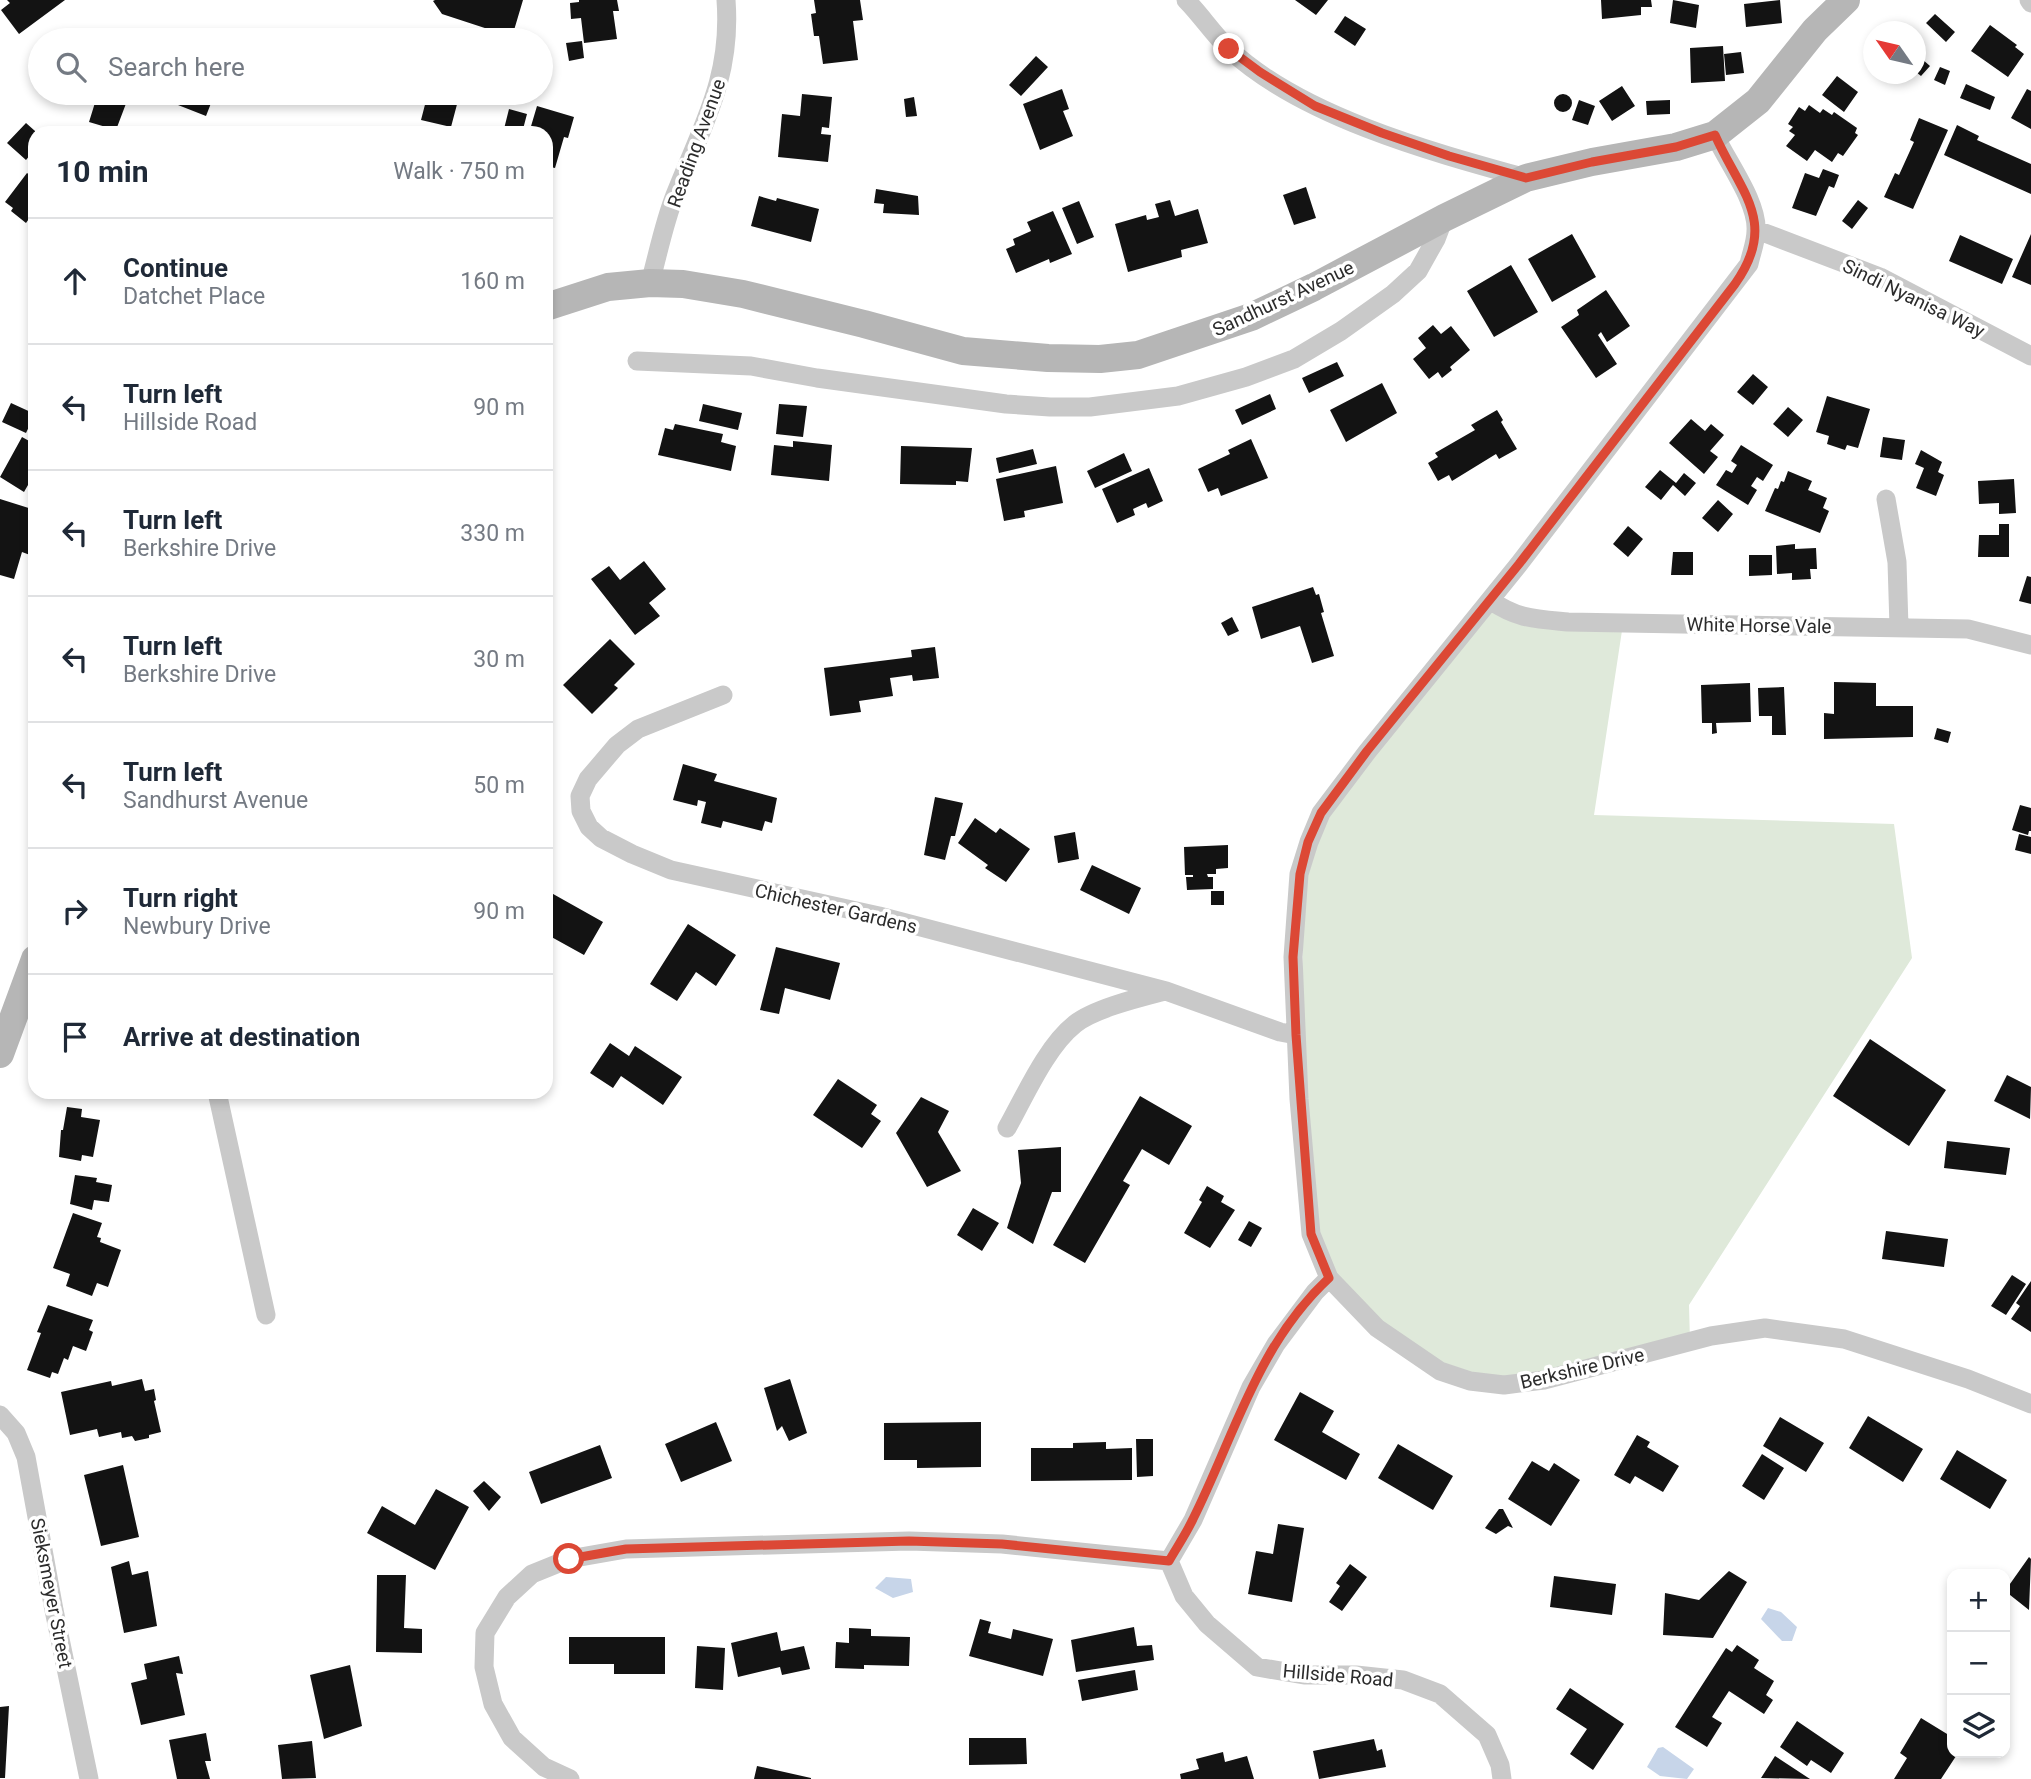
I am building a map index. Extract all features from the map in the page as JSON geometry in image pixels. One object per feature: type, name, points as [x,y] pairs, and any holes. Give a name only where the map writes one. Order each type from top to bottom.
[{"type":"street","name":"Reading Avenue","points":[[650,283],[674,197],[701,136],[720,82],[728,32],[726,0]]},
{"type":"street","points":[[1186,0],[1229,49],[1315,106],[1449,156],[1526,178]]},
{"type":"street","points":[[1715,135],[1758,101],[1815,30],[1846,0]]},
{"type":"street","name":"Sandhurst Avenue","points":[[553,305],[608,288],[650,283],[683,284],[743,294],[962,351],[1048,358],[1100,359],[1138,355],[1251,317],[1314,288],[1444,218],[1526,178],[1592,162],[1676,147],[1715,135]]},
{"type":"street","name":"Berkshire Drive","points":[[1715,135],[1745,190],[1756,230],[1749,264],[1490,600],[1367,751],[1321,813],[1308,842],[1300,874],[1293,957],[1311,1234],[1329,1278],[1377,1328],[1440,1371],[1471,1381],[1504,1385],[1544,1380],[1711,1336],[1765,1328],[1844,1339],[1968,1379],[2031,1404]]},
{"type":"street","points":[[637,361],[751,366],[952,397],[1050,407],[1090,407],[1178,396],[1246,377],[1294,359],[1341,331],[1392,294],[1418,271],[1444,218]]},
{"type":"street","name":"Sindi Nyanisa Way","points":[[1756,230],[1880,277],[2031,356]]},
{"type":"street","points":[[1886,499],[1897,562],[1899,626]]},
{"type":"street","name":"White Horse Vale","points":[[1490,600],[1504,610],[1524,618],[1568,622],[1968,629],[2031,645]]},
{"type":"street","name":"Chichester Gardens","points":[[723,695],[638,729],[617,746],[588,779],[580,796],[581,811],[589,827],[601,838],[671,870],[879,916],[1166,991],[1280,1032],[1296,1035]]},
{"type":"street","points":[[2,1042],[28,977]]},
{"type":"street","points":[[1007,1128],[1046,1058],[1076,1023],[1122,1002],[1166,991]]},
{"type":"street","points":[[219,1099],[266,1315]]},
{"type":"street","points":[[569,1779],[544,1767],[512,1738],[493,1704],[484,1667],[485,1633],[508,1597],[532,1574],[569,1559],[626,1549],[909,1541],[1002,1544],[1169,1561],[1193,1520],[1251,1387],[1276,1345],[1315,1292],[1329,1278]]},
{"type":"street","name":"Sieksmeyer Street","points":[[0,1415],[16,1433],[26,1457],[89,1779]]},
{"type":"street","name":"Hillside Road","points":[[1169,1561],[1184,1596],[1208,1624],[1257,1667],[1304,1675],[1356,1675],[1403,1680],[1440,1694],[1487,1735],[1500,1765],[1502,1779]]},
{"type":"green space","points":[[1488,600],[1506,612],[1623,624],[1594,815],[1894,824],[1912,958],[1689,1305],[1690,1342],[1549,1380],[1442,1373],[1330,1280],[1311,1235],[1298,1103],[1306,845]]},
{"type":"water","points":[[886,1577],[911,1579],[913,1592],[893,1598],[875,1588]]},
{"type":"water","points":[[1768,1608],[1781,1612],[1797,1627],[1792,1641],[1782,1641],[1761,1619]]},
{"type":"water","points":[[1663,1747],[1694,1769],[1687,1779],[1660,1776],[1647,1767],[1658,1748]]},
{"type":"building","points":[[7,0],[65,0],[19,34],[1,10],[10,3]]},
{"type":"building","points":[[523,0],[515,28],[485,28],[442,14],[433,1]]},
{"type":"building","points":[[579,0],[617,0],[619,11],[613,11],[617,39],[584,43],[581,18],[571,19],[570,3]]},
{"type":"building","points":[[814,0],[860,0],[863,20],[853,21],[858,60],[823,64],[819,36],[814,36],[811,14],[816,13]]},
{"type":"building","points":[[1295,0],[1328,0],[1316,15]]},
{"type":"building","points":[[1601,0],[1651,0],[1652,7],[1641,7],[1641,15],[1602,19]]},
{"type":"building","points":[[1673,0],[1699,5],[1696,28],[1670,23]]},
{"type":"building","points":[[1780,0],[1782,23],[1746,27],[1744,4]]},
{"type":"building","points":[[1935,14],[1955,32],[1946,42],[1926,23]]},
{"type":"building","points":[[1345,16],[1366,29],[1355,46],[1334,32]]},
{"type":"building","points":[[1990,25],[2017,45],[2015,47],[2024,54],[2008,77],[1971,51]]},
{"type":"building","points":[[582,41],[584,58],[569,61],[566,43]]},
{"type":"building","points":[[1723,46],[1725,81],[1691,83],[1690,48]]},
{"type":"building","points":[[1741,52],[1744,73],[1726,75],[1724,54]]},
{"type":"building","points":[[1036,56],[1048,67],[1021,96],[1009,85]]},
{"type":"building","points":[[1940,67],[1950,71],[1945,85],[1934,80]]},
{"type":"building","points":[[1837,76],[1858,92],[1844,112],[1822,95]]},
{"type":"building","points":[[1966,84],[1995,97],[1990,110],[1960,98]]},
{"type":"building","points":[[1622,86],[1635,106],[1612,121],[1599,101]]},
{"type":"building","points":[[1062,89],[1069,109],[1063,111],[1073,136],[1040,150],[1023,104]]},
{"type":"building","points":[[2027,89],[2031,91],[2031,129],[2011,118]]},
{"type":"building","points":[[802,94],[832,97],[829,128],[822,127],[821,134],[831,135],[828,162],[778,157],[782,114],[800,116]]},
{"type":"building","points":[[1559,94],[1567,94],[1572,103],[1570,110],[1559,112],[1554,107],[1554,99]]},
{"type":"building","points":[[914,97],[917,116],[906,117],[904,99]]},
{"type":"building","points":[[1579,100],[1595,106],[1588,125],[1572,120]]},
{"type":"building","points":[[1670,100],[1670,114],[1647,115],[1646,101]]},
{"type":"building","points":[[94,105],[125,105],[118,126],[89,122]]},
{"type":"building","points":[[178,105],[210,105],[206,116]]},
{"type":"building","points":[[425,105],[457,105],[451,126],[421,120]]},
{"type":"building","points":[[1809,105],[1820,113],[1823,109],[1832,115],[1834,112],[1857,128],[1855,133],[1858,135],[1843,156],[1838,153],[1832,162],[1815,150],[1807,161],[1786,146],[1795,135],[1789,131],[1793,127],[1788,124],[1799,107],[1805,111]]},
{"type":"building","points":[[537,106],[574,117],[568,138],[564,137],[555,168],[553,126],[531,126]]},
{"type":"building","points":[[509,109],[527,114],[524,126],[505,126]]},
{"type":"building","points":[[1919,118],[1948,130],[1913,209],[1884,197],[1895,173],[1899,175],[1914,142],[1910,140]]},
{"type":"building","points":[[26,123],[29,126],[26,160],[7,143]]},
{"type":"building","points":[[1957,125],[1979,136],[1977,140],[2031,164],[2031,194],[1944,155]]},
{"type":"building","points":[[1823,169],[1839,175],[1834,188],[1829,186],[1816,216],[1792,208],[1805,173],[1819,178]]},
{"type":"building","points":[[28,174],[26,223],[11,211],[13,208],[5,202]]},
{"type":"building","points":[[1306,187],[1316,218],[1294,225],[1283,195]]},
{"type":"building","points":[[876,189],[918,196],[919,215],[883,213],[884,204],[874,203]]},
{"type":"building","points":[[759,196],[819,209],[811,242],[751,226]]},
{"type":"building","points":[[1170,200],[1175,216],[1198,209],[1208,243],[1181,250],[1182,257],[1128,272],[1115,224],[1146,215],[1147,220],[1159,217],[1155,204]]},
{"type":"building","points":[[1858,200],[1868,208],[1852,229],[1842,221]]},
{"type":"building","points":[[1079,201],[1094,237],[1077,244],[1062,208]]},
{"type":"building","points":[[1053,211],[1072,254],[1050,263],[1049,259],[1016,273],[1006,249],[1015,245],[1013,239],[1031,231],[1027,222]]},
{"type":"building","points":[[1572,234],[1596,277],[1552,302],[1528,259]]},
{"type":"building","points":[[2031,234],[2031,285],[2012,277]]},
{"type":"building","points":[[1960,235],[2013,259],[2002,284],[1949,261]]},
{"type":"building","points":[[1511,265],[1538,312],[1494,337],[1467,291]]},
{"type":"building","points":[[1606,290],[1630,326],[1607,342],[1601,332],[1598,335],[1617,364],[1596,378],[1561,327],[1579,315],[1577,310]]},
{"type":"building","points":[[1433,325],[1441,334],[1451,326],[1470,350],[1450,367],[1452,370],[1442,378],[1438,372],[1429,379],[1413,359],[1426,348],[1418,338]]},
{"type":"building","points":[[1337,362],[1344,376],[1309,393],[1302,378]]},
{"type":"building","points":[[1753,374],[1768,387],[1753,405],[1737,392]]},
{"type":"building","points":[[1382,383],[1397,413],[1346,442],[1330,410]]},
{"type":"building","points":[[1270,394],[1276,409],[1242,425],[1235,410]]},
{"type":"building","points":[[1827,396],[1870,409],[1858,448],[1847,445],[1845,450],[1827,444],[1829,436],[1816,432]]},
{"type":"building","points":[[11,403],[28,411],[26,433],[2,422]]},
{"type":"building","points":[[703,404],[742,413],[738,430],[699,421]]},
{"type":"building","points":[[779,404],[807,406],[803,437],[776,434]]},
{"type":"building","points":[[1788,407],[1803,420],[1788,437],[1773,424]]},
{"type":"building","points":[[1497,410],[1517,449],[1499,459],[1496,454],[1452,481],[1449,475],[1438,481],[1428,463],[1438,457],[1435,453],[1475,430],[1471,425]]},
{"type":"building","points":[[1691,419],[1705,431],[1711,424],[1724,435],[1710,451],[1718,457],[1704,474],[1669,443]]},
{"type":"building","points":[[675,424],[723,434],[721,442],[736,446],[731,471],[658,455],[665,428],[673,430]]},
{"type":"building","points":[[22,437],[28,440],[28,485],[24,492],[0,477]]},
{"type":"building","points":[[1883,437],[1905,440],[1902,460],[1880,457]]},
{"type":"building","points":[[1251,439],[1268,478],[1221,496],[1218,488],[1208,492],[1198,469],[1230,454],[1228,450]]},
{"type":"building","points":[[793,441],[832,445],[829,481],[771,475],[774,445],[793,447]]},
{"type":"building","points":[[1741,445],[1773,465],[1763,481],[1757,477],[1751,486],[1757,490],[1748,505],[1716,485],[1726,470],[1732,473],[1737,465],[1731,461]]},
{"type":"building","points":[[901,446],[972,448],[968,482],[956,481],[956,485],[900,484]]},
{"type":"building","points":[[1033,449],[1037,464],[999,473],[996,458]]},
{"type":"building","points":[[1921,450],[1942,462],[1938,472],[1944,475],[1936,496],[1916,488],[1924,468],[1915,464]]},
{"type":"building","points":[[1124,453],[1132,471],[1095,488],[1087,471]]},
{"type":"building","points":[[1056,466],[1063,503],[1024,511],[1025,517],[1004,521],[996,479]]},
{"type":"building","points":[[1149,468],[1163,501],[1148,508],[1146,503],[1133,509],[1135,515],[1117,523],[1102,489]]},
{"type":"building","points":[[1660,470],[1676,483],[1684,473],[1696,483],[1685,496],[1673,485],[1661,500],[1645,487]]},
{"type":"building","points":[[1788,471],[1812,481],[1808,490],[1827,498],[1823,508],[1829,511],[1820,533],[1765,511],[1775,488],[1778,489],[1781,481],[1784,482]]},
{"type":"building","points":[[2014,479],[2016,513],[1999,514],[1999,503],[1979,504],[1978,481]]},
{"type":"building","points":[[0,499],[28,508],[28,554],[22,552],[14,579],[0,575]]},
{"type":"building","points":[[1718,500],[1733,514],[1718,532],[1702,518]]},
{"type":"building","points":[[1999,524],[2009,524],[2009,557],[1978,557],[1979,535],[1999,535]]},
{"type":"building","points":[[1628,526],[1643,539],[1628,557],[1613,544]]},
{"type":"building","points":[[1795,544],[1795,549],[1816,548],[1817,569],[1810,569],[1811,579],[1792,580],[1792,573],[1777,574],[1776,546]]},
{"type":"building","points":[[1673,552],[1693,552],[1693,575],[1671,575]]},
{"type":"building","points":[[1749,555],[1772,555],[1772,575],[1749,576]]},
{"type":"building","points":[[644,561],[666,589],[649,603],[660,616],[635,635],[591,579],[609,566],[620,580]]},
{"type":"building","points":[[2027,576],[2031,577],[2031,604],[2019,601]]},
{"type":"building","points":[[1313,587],[1316,595],[1319,594],[1324,612],[1321,613],[1334,656],[1312,663],[1300,626],[1261,639],[1252,607]]},
{"type":"building","points":[[1232,617],[1239,631],[1228,636],[1221,623]]},
{"type":"building","points":[[610,639],[635,664],[614,685],[618,688],[592,714],[563,685]]},
{"type":"building","points":[[935,647],[939,678],[913,681],[912,675],[890,678],[893,696],[859,701],[861,712],[830,716],[824,668],[912,657],[911,650]]},
{"type":"building","points":[[1834,682],[1876,683],[1876,706],[1913,706],[1913,737],[1824,739],[1824,713],[1834,714]]},
{"type":"building","points":[[1750,683],[1751,722],[1716,723],[1717,733],[1712,734],[1712,723],[1702,723],[1701,685]]},
{"type":"building","points":[[1784,687],[1786,735],[1772,735],[1772,716],[1759,716],[1758,688]]},
{"type":"building","points":[[1937,728],[1951,732],[1948,743],[1934,739]]},
{"type":"building","points":[[683,764],[717,774],[714,781],[777,798],[772,823],[765,821],[762,831],[723,821],[721,828],[701,823],[706,802],[698,800],[697,806],[673,800]]},
{"type":"building","points":[[935,797],[963,803],[955,836],[951,836],[945,860],[924,855]]},
{"type":"building","points":[[2020,805],[2031,808],[2031,831],[2028,835],[2012,830]]},
{"type":"building","points":[[975,818],[996,833],[1000,828],[1030,849],[1006,882],[985,868],[988,865],[958,843]]},
{"type":"building","points":[[1075,832],[1079,859],[1058,863],[1054,836]]},
{"type":"building","points":[[2019,834],[2031,837],[2031,854],[2015,850]]},
{"type":"building","points":[[1228,845],[1228,868],[1216,869],[1216,874],[1207,874],[1208,877],[1213,877],[1213,889],[1187,890],[1186,877],[1193,875],[1185,875],[1184,847]]},
{"type":"building","points":[[1092,865],[1141,888],[1129,914],[1080,890]]},
{"type":"building","points":[[1211,891],[1224,891],[1224,905],[1211,905]]},
{"type":"building","points":[[553,894],[603,922],[584,955],[553,938]]},
{"type":"building","points":[[688,924],[736,955],[716,986],[696,972],[677,1001],[650,984]]},
{"type":"building","points":[[776,947],[840,963],[830,1000],[785,988],[779,1014],[760,1010]]},
{"type":"building","points":[[1870,1039],[1946,1090],[1909,1146],[1833,1096]]},
{"type":"building","points":[[610,1043],[629,1056],[635,1046],[682,1077],[663,1105],[621,1076],[613,1088],[590,1073]]},
{"type":"building","points":[[2007,1075],[2031,1087],[2030,1119],[1994,1101]]},
{"type":"building","points":[[838,1079],[877,1105],[871,1114],[881,1121],[862,1148],[813,1115]]},
{"type":"building","points":[[1140,1096],[1192,1126],[1169,1165],[1142,1149],[1123,1181],[1130,1185],[1085,1263],[1053,1245]]},
{"type":"building","points":[[921,1097],[949,1111],[938,1132],[961,1171],[927,1187],[896,1133]]},
{"type":"building","points":[[67,1107],[82,1109],[81,1117],[100,1120],[93,1157],[82,1155],[81,1161],[59,1157],[61,1130]]},
{"type":"building","points":[[1947,1141],[2010,1148],[2006,1175],[1944,1168]]},
{"type":"building","points":[[1061,1147],[1061,1192],[1052,1192],[1033,1244],[1007,1228],[1021,1183],[1018,1150]]},
{"type":"building","points":[[75,1175],[97,1178],[96,1182],[112,1185],[109,1202],[94,1200],[92,1210],[70,1204]]},
{"type":"building","points":[[1207,1186],[1224,1196],[1221,1202],[1235,1210],[1210,1248],[1184,1233],[1202,1202],[1199,1200]]},
{"type":"building","points":[[973,1208],[999,1223],[982,1251],[957,1235]]},
{"type":"building","points":[[73,1213],[102,1223],[97,1237],[101,1238],[100,1242],[121,1250],[108,1287],[97,1283],[92,1296],[66,1286],[70,1274],[53,1268]]},
{"type":"building","points":[[1249,1221],[1262,1228],[1251,1247],[1238,1240]]},
{"type":"building","points":[[1886,1231],[1948,1239],[1944,1267],[1882,1259]]},
{"type":"building","points":[[2012,1275],[2026,1284],[2006,1315],[1991,1306]]},
{"type":"building","points":[[2031,1281],[2031,1332],[2011,1319],[2020,1306],[2016,1303]]},
{"type":"building","points":[[48,1305],[93,1320],[89,1330],[93,1332],[86,1351],[73,1346],[68,1360],[64,1358],[58,1374],[52,1372],[50,1378],[27,1370],[41,1333],[37,1332]]},
{"type":"building","points":[[142,1379],[145,1391],[154,1389],[161,1432],[135,1441],[132,1436],[122,1438],[121,1432],[99,1437],[97,1429],[70,1435],[61,1392],[111,1381],[112,1386]]},
{"type":"building","points":[[790,1379],[807,1433],[789,1441],[782,1426],[777,1431],[764,1388]]},
{"type":"building","points":[[1300,1392],[1334,1411],[1322,1432],[1360,1454],[1346,1480],[1274,1440]]},
{"type":"building","points":[[1868,1416],[1923,1449],[1903,1482],[1849,1448]]},
{"type":"building","points":[[1780,1417],[1824,1443],[1806,1472],[1763,1446]]},
{"type":"building","points":[[716,1422],[732,1461],[681,1482],[665,1444]]},
{"type":"building","points":[[981,1422],[981,1467],[917,1468],[917,1460],[884,1460],[884,1423]]},
{"type":"building","points":[[1637,1435],[1650,1442],[1647,1447],[1679,1466],[1663,1492],[1635,1476],[1630,1484],[1614,1475]]},
{"type":"building","points":[[1136,1439],[1153,1439],[1153,1476],[1137,1477]]},
{"type":"building","points":[[1106,1442],[1106,1449],[1132,1448],[1132,1480],[1031,1481],[1031,1448],[1073,1448],[1073,1443]]},
{"type":"building","points":[[1398,1444],[1453,1476],[1433,1510],[1378,1478]]},
{"type":"building","points":[[600,1445],[612,1478],[541,1504],[529,1472]]},
{"type":"building","points":[[1957,1450],[2007,1480],[1990,1509],[1940,1479]]},
{"type":"building","points":[[1762,1454],[1784,1468],[1764,1500],[1742,1486]]},
{"type":"building","points":[[1532,1461],[1549,1471],[1554,1463],[1580,1480],[1551,1526],[1508,1499]]},
{"type":"building","points":[[123,1465],[139,1537],[101,1546],[84,1475]]},
{"type":"building","points":[[484,1481],[501,1497],[489,1511],[473,1491]]},
{"type":"building","points":[[436,1489],[469,1507],[435,1570],[367,1533],[382,1506],[415,1525]]},
{"type":"building","points":[[1499,1509],[1503,1509],[1513,1528],[1508,1526],[1496,1534],[1485,1528]]},
{"type":"building","points":[[1278,1524],[1304,1528],[1292,1602],[1248,1594],[1256,1551],[1273,1554]]},
{"type":"building","points":[[2029,1557],[2029,1610],[2010,1595],[2010,1584]]},
{"type":"building","points":[[129,1561],[132,1575],[148,1571],[157,1626],[124,1633],[111,1567]]},
{"type":"building","points":[[1350,1564],[1367,1577],[1342,1611],[1329,1602],[1340,1586],[1336,1583]]},
{"type":"building","points":[[1729,1571],[1747,1582],[1713,1638],[1663,1635],[1665,1593],[1699,1600]]},
{"type":"building","points":[[377,1575],[406,1575],[404,1628],[422,1629],[422,1653],[376,1652]]},
{"type":"building","points":[[1554,1576],[1616,1584],[1612,1615],[1550,1607]]},
{"type":"building","points":[[980,1619],[991,1622],[988,1633],[1011,1639],[1013,1629],[1053,1639],[1043,1676],[969,1656]]},
{"type":"building","points":[[1134,1627],[1137,1646],[1152,1645],[1154,1660],[1076,1672],[1071,1640]]},
{"type":"building","points":[[849,1628],[871,1629],[871,1636],[910,1637],[909,1666],[864,1665],[864,1669],[835,1668],[836,1642],[849,1643]]},
{"type":"building","points":[[777,1632],[781,1651],[804,1646],[810,1669],[782,1675],[780,1667],[738,1677],[731,1643]]},
{"type":"building","points":[[569,1637],[665,1637],[665,1674],[614,1674],[614,1664],[569,1664]]},
{"type":"building","points":[[1737,1645],[1759,1660],[1754,1668],[1774,1681],[1766,1695],[1773,1700],[1764,1714],[1729,1691],[1712,1717],[1722,1723],[1707,1747],[1675,1727],[1726,1648],[1732,1652]]},
{"type":"building","points":[[697,1646],[725,1648],[723,1690],[695,1688]]},
{"type":"building","points":[[179,1656],[183,1674],[176,1673],[185,1715],[141,1725],[131,1683],[147,1679],[144,1664]]},
{"type":"building","points":[[350,1665],[362,1726],[324,1739],[310,1675]]},
{"type":"building","points":[[1135,1670],[1138,1690],[1082,1701],[1078,1680]]},
{"type":"building","points":[[1570,1688],[1624,1724],[1593,1770],[1570,1754],[1587,1729],[1556,1709]]},
{"type":"building","points":[[9,1706],[5,1778],[0,1778],[0,1707]]},
{"type":"building","points":[[1921,1718],[1947,1734],[1947,1758],[1955,1758],[1941,1779],[1894,1779],[1907,1758],[1900,1753]]},
{"type":"building","points":[[1797,1721],[1844,1753],[1831,1773],[1811,1760],[1807,1766],[1780,1747]]},
{"type":"building","points":[[206,1733],[211,1761],[205,1761],[210,1779],[177,1779],[169,1740]]},
{"type":"building","points":[[969,1738],[1026,1738],[1027,1764],[969,1765]]},
{"type":"building","points":[[1374,1739],[1377,1751],[1382,1749],[1386,1767],[1319,1779],[1313,1751]]},
{"type":"building","points":[[312,1741],[316,1778],[282,1779],[278,1745]]},
{"type":"building","points":[[1223,1752],[1225,1762],[1247,1756],[1254,1779],[1181,1779],[1180,1774],[1199,1769],[1196,1759]]},
{"type":"building","points":[[1775,1756],[1810,1779],[1761,1778]]},
{"type":"building","points":[[757,1766],[811,1778],[811,1779],[754,1779]]},
{"type":"route","points":[[569,1559],[626,1549],[909,1541],[1002,1544],[1118,1558],[1169,1561],[1193,1520],[1251,1387],[1276,1345],[1315,1292],[1329,1278],[1311,1234],[1299,1099],[1293,957],[1300,874],[1308,842],[1321,813],[1367,751],[1519,564],[1735,284],[1749,264],[1756,230],[1745,190],[1715,135],[1676,147],[1592,162],[1526,178],[1449,156],[1315,106],[1290,92],[1229,49]]}]
